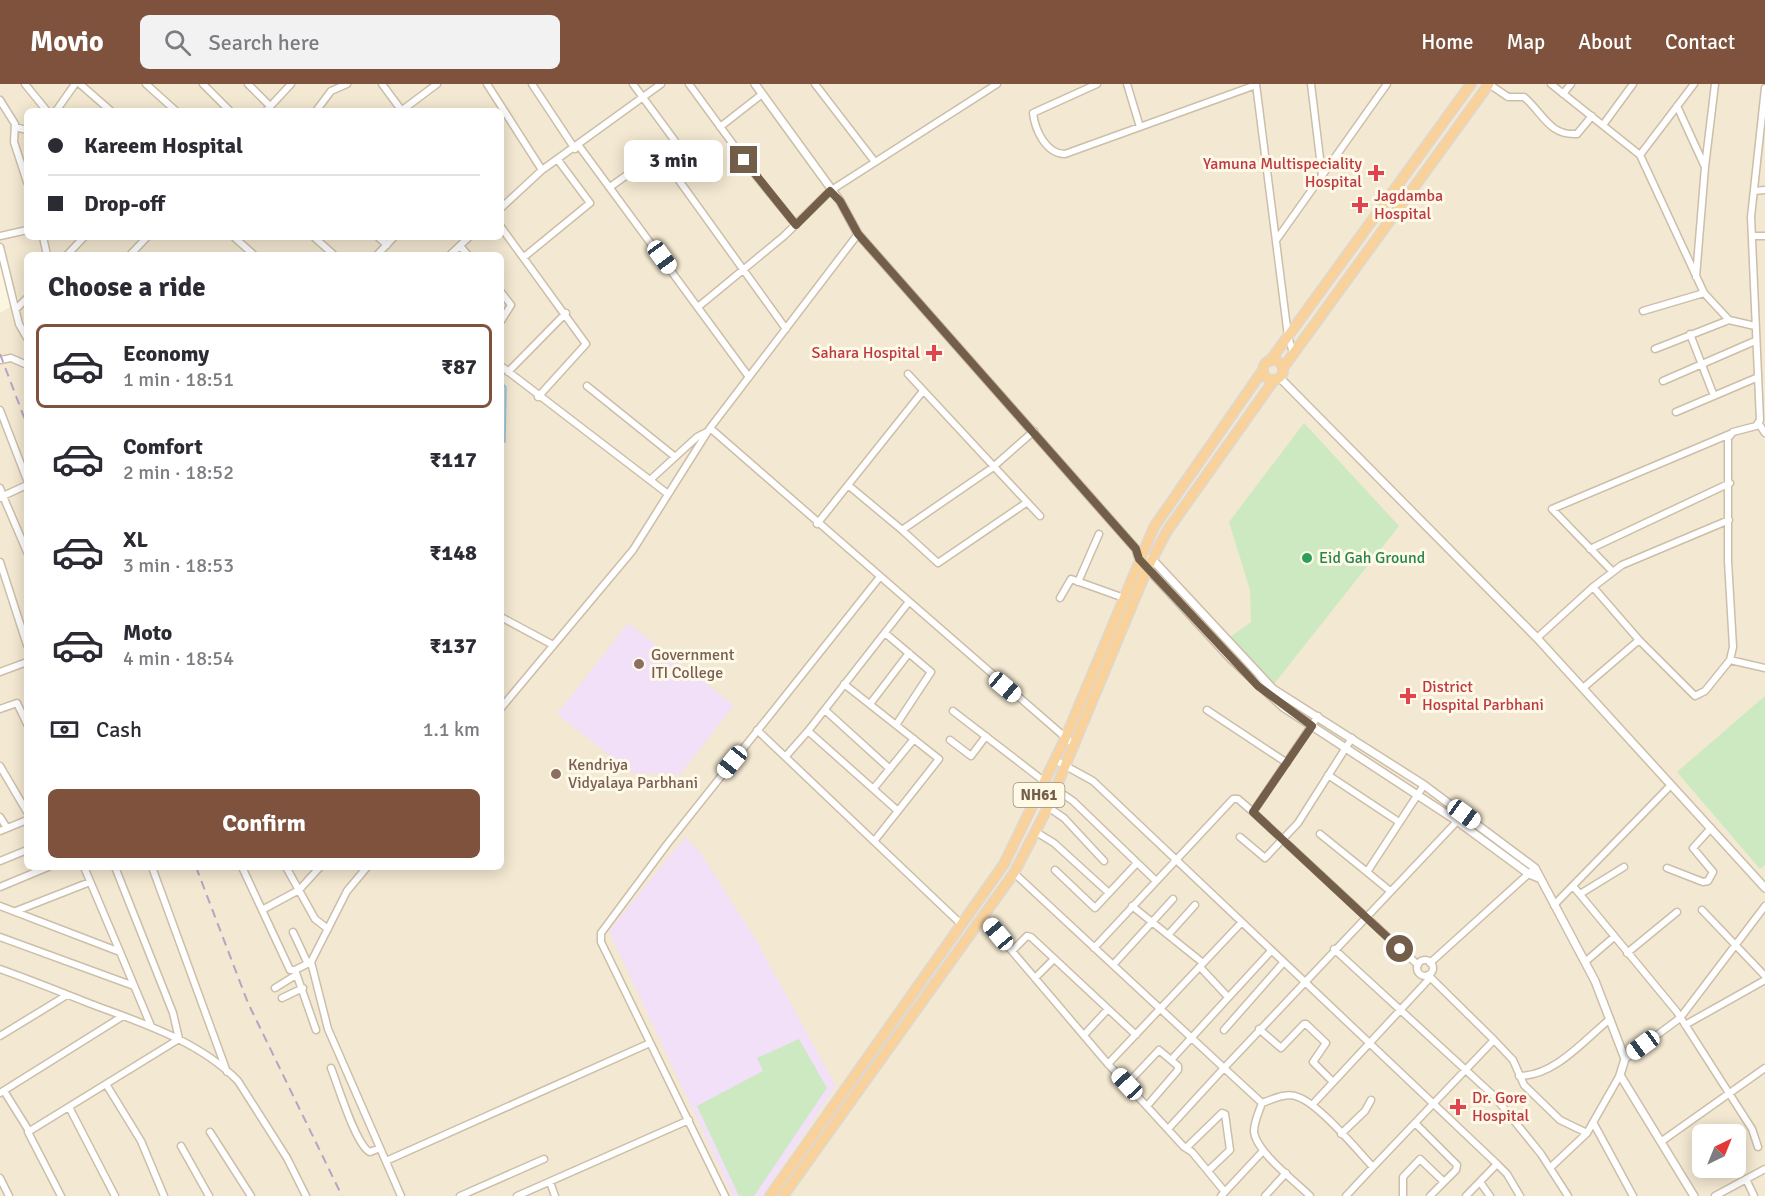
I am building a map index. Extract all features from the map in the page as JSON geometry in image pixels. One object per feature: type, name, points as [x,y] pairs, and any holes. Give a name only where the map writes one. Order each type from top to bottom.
[{"type":"highway","name":"NH61","points":[[770,1196],[1004,864],[1065,739],[1124,598],[1139,553],[1154,527],[1263,370],[1471,84]]},
{"type":"highway","name":"NH61","points":[[783,1196],[1014,873],[1048,807],[1150,563],[1167,531],[1293,353],[1489,84]]},
{"type":"highway","points":[[1263,370],[1268,378],[1279,375],[1277,361],[1270,361]]},
{"type":"highway","points":[[964,920],[980,921]]},
{"type":"street","points":[[25,84],[45,108]]},
{"type":"street","points":[[58,108],[78,84],[108,108]]},
{"type":"street","points":[[146,84],[173,108]]},
{"type":"street","points":[[203,84],[227,108]]},
{"type":"street","points":[[248,84],[267,108]]},
{"type":"street","points":[[269,108],[291,84]]},
{"type":"street","points":[[328,84],[332,92]]},
{"type":"street","points":[[319,108],[332,92],[346,84]]},
{"type":"street","points":[[382,84],[400,108]]},
{"type":"street","points":[[406,108],[436,84]]},
{"type":"street","points":[[487,84],[502,108]]},
{"type":"street","points":[[532,84],[577,147],[610,186],[749,377]]},
{"type":"street","points":[[610,186],[660,154],[675,140],[633,84]]},
{"type":"street","points":[[504,205],[542,170],[577,147],[661,84]]},
{"type":"street","points":[[689,84],[796,225]]},
{"type":"street","points":[[755,84],[830,191],[840,201],[858,234],[1034,431],[1139,553],[1265,682],[1424,785],[1497,837],[1535,868],[1585,962],[1625,1059]]},
{"type":"street","points":[[815,84],[875,162]]},
{"type":"street","points":[[698,307],[796,225],[830,191],[997,84]]},
{"type":"street","points":[[1096,84],[1034,113],[1047,147],[1065,154],[1256,85],[1288,336],[1293,353]]},
{"type":"street","points":[[1127,84],[1140,127]]},
{"type":"street","points":[[1311,84],[1322,176]]},
{"type":"street","points":[[1277,240],[1387,84]]},
{"type":"street","points":[[1489,84],[1508,98],[1524,97],[1550,128],[1562,134],[1578,133],[1592,116]]},
{"type":"street","points":[[1551,84],[1640,155],[1704,293],[1729,320]]},
{"type":"street","points":[[1563,94],[1571,84]]},
{"type":"street","points":[[1603,125],[1634,84]]},
{"type":"street","points":[[1640,155],[1694,84]]},
{"type":"street","points":[[1696,278],[1705,167],[1715,84]]},
{"type":"street","points":[[1765,88],[1754,191],[1752,236],[1759,424],[1765,433]]},
{"type":"street","points":[[720,127],[761,95]]},
{"type":"street","points":[[0,100],[15,127],[14,142],[24,173]]},
{"type":"street","points":[[102,108],[105,104]]},
{"type":"street","points":[[1677,106],[1705,167]]},
{"type":"street","points":[[504,111],[542,170]]},
{"type":"street","points":[[15,127],[24,129]]},
{"type":"street","points":[[660,154],[742,271],[786,329]]},
{"type":"street","points":[[524,257],[590,203],[558,160]]},
{"type":"street","points":[[1754,191],[1765,190]]},
{"type":"street","points":[[0,237],[24,231]]},
{"type":"street","points":[[504,231],[566,313],[586,345],[538,397]]},
{"type":"street","points":[[504,704],[633,550],[709,430],[858,234]]},
{"type":"street","points":[[1752,236],[1765,236]]},
{"type":"street","points":[[71,252],[81,240]]},
{"type":"street","points":[[133,252],[144,240]]},
{"type":"street","points":[[237,240],[251,252]]},
{"type":"street","points":[[317,240],[331,252]]},
{"type":"street","points":[[381,240],[387,245]]},
{"type":"street","points":[[380,252],[391,240]]},
{"type":"street","points":[[453,252],[466,240]]},
{"type":"street","points":[[460,246],[465,252]]},
{"type":"street","points":[[0,247],[19,324],[24,333]]},
{"type":"street","points":[[1643,312],[1704,293]]},
{"type":"street","points":[[504,296],[511,306],[504,316]]},
{"type":"street","points":[[16,309],[24,301]]},
{"type":"street","points":[[508,372],[566,313]]},
{"type":"street","points":[[1655,349],[1729,320],[1755,326]]},
{"type":"street","points":[[1690,334],[1714,396]]},
{"type":"street","points":[[1663,381],[1755,341]]},
{"type":"street","points":[[0,360],[11,358],[24,364]]},
{"type":"street","points":[[504,369],[538,397],[668,494]]},
{"type":"street","points":[[908,374],[992,468],[1040,516]]},
{"type":"street","points":[[1279,375],[1537,638],[1711,828],[1762,879],[1765,888]]},
{"type":"street","points":[[1676,412],[1756,378]]},
{"type":"street","points":[[587,386],[674,456]]},
{"type":"street","points":[[817,524],[923,391]]},
{"type":"street","points":[[0,410],[24,472]]},
{"type":"street","points":[[1612,571],[1552,508],[1759,424]]},
{"type":"street","points":[[650,480],[674,456],[709,430]]},
{"type":"street","points":[[709,430],[1074,746]]},
{"type":"street","points":[[902,530],[992,468],[1034,431]]},
{"type":"street","points":[[1593,587],[1640,640],[1695,696],[1705,690],[1730,660],[1733,631],[1728,561],[1730,483],[1728,438],[1731,434]]},
{"type":"street","points":[[1590,549],[1730,483]]},
{"type":"street","points":[[849,485],[938,563],[1026,502]]},
{"type":"street","points":[[2,497],[24,486]]},
{"type":"street","points":[[0,488],[24,545]]},
{"type":"street","points":[[1537,638],[1612,571],[1729,520]]},
{"type":"street","points":[[1078,582],[1099,534]]},
{"type":"street","points":[[0,563],[24,637]]},
{"type":"street","points":[[1150,563],[1258,686],[1312,726],[1418,794],[1529,874],[1539,878]]},
{"type":"street","points":[[725,1196],[690,1120],[601,942],[601,933],[757,730],[879,578]]},
{"type":"street","points":[[1060,598],[1071,579],[1124,598]]},
{"type":"street","points":[[0,596],[8,592]]},
{"type":"street","points":[[786,756],[825,710],[908,603]]},
{"type":"street","points":[[504,619],[553,645]]},
{"type":"street","points":[[885,633],[929,669],[930,675],[896,725]]},
{"type":"street","points":[[1583,688],[1640,640]]},
{"type":"street","points":[[870,704],[909,652]]},
{"type":"street","points":[[1730,660],[1765,668]]},
{"type":"street","points":[[0,672],[24,663]]},
{"type":"street","points":[[844,684],[937,756],[938,762],[875,840]]},
{"type":"street","points":[[0,709],[17,703],[24,718]]},
{"type":"street","points":[[825,710],[890,769]]},
{"type":"street","points":[[1207,710],[1287,763]]},
{"type":"street","points":[[953,711],[1045,782]]},
{"type":"street","points":[[1253,812],[1318,716]]},
{"type":"street","points":[[757,730],[964,920]]},
{"type":"street","points":[[808,731],[898,811]]},
{"type":"street","points":[[950,740],[971,756],[986,736]]},
{"type":"street","points":[[1240,837],[1264,859],[1298,823],[1352,738]]},
{"type":"street","points":[[874,789],[914,739]]},
{"type":"street","points":[[1055,760],[1093,781],[1497,1164],[1507,1174],[1520,1196]]},
{"type":"street","points":[[0,766],[24,807]]},
{"type":"street","points":[[1328,775],[1400,822]]},
{"type":"street","points":[[1367,872],[1424,785]]},
{"type":"street","points":[[1554,905],[1671,785]]},
{"type":"street","points":[[1055,789],[1073,801],[1155,880]]},
{"type":"street","points":[[1094,948],[1175,858],[1233,799],[1238,799],[1418,965],[1421,975],[1429,976],[1494,1040],[1513,1060],[1524,1085],[1560,1120],[1587,1133]]},
{"type":"street","points":[[1048,807],[1064,818],[1104,861]]},
{"type":"street","points":[[1168,1129],[1334,949],[1464,814]]},
{"type":"street","points":[[0,817],[3,829],[24,821]]},
{"type":"street","points":[[1667,868],[1708,882],[1713,872],[1693,848],[1711,828]]},
{"type":"street","points":[[1036,832],[1054,843],[1109,893]]},
{"type":"street","points":[[1320,834],[1390,891]]},
{"type":"street","points":[[1490,846],[1497,837]]},
{"type":"street","points":[[0,861],[24,851]]},
{"type":"street","points":[[1055,870],[1093,908],[1137,863]]},
{"type":"street","points":[[1580,894],[1624,867]]},
{"type":"street","points":[[1430,963],[1535,868]]},
{"type":"street","points":[[0,887],[41,870]]},
{"type":"street","points":[[85,870],[151,1026]]},
{"type":"street","points":[[116,870],[173,1013],[179,1039]]},
{"type":"street","points":[[153,870],[227,1072]]},
{"type":"street","points":[[243,870],[290,970],[295,973],[303,988],[316,1030]]},
{"type":"street","points":[[288,870],[315,919],[328,929]]},
{"type":"street","points":[[262,910],[299,890],[317,870]]},
{"type":"street","points":[[275,988],[309,963],[347,891],[364,870]]},
{"type":"street","points":[[1014,873],[1262,1103]]},
{"type":"street","points":[[16,912],[90,882]]},
{"type":"street","points":[[1573,886],[1685,1025],[1752,1129],[1758,1148]]},
{"type":"street","points":[[1113,965],[1173,899]]},
{"type":"street","points":[[1168,935],[1195,904]]},
{"type":"street","points":[[0,906],[120,952]]},
{"type":"street","points":[[1132,906],[1201,965],[1228,997]]},
{"type":"street","points":[[1551,1167],[1594,1124],[1620,1075],[1625,1059],[1680,1018],[1765,906]]},
{"type":"street","points":[[1685,1025],[1765,978],[1736,944],[1702,910]]},
{"type":"street","points":[[1627,952],[1677,912]]},
{"type":"street","points":[[980,921],[1012,951],[1108,1064],[1208,1171],[1223,1194],[1263,1151]]},
{"type":"street","points":[[1108,1064],[1241,922]]},
{"type":"street","points":[[293,932],[309,963],[328,1029],[402,1196]]},
{"type":"street","points":[[1012,951],[1029,936],[1136,1035]]},
{"type":"street","points":[[0,937],[134,986]]},
{"type":"street","points":[[1585,962],[1614,937]]},
{"type":"street","points":[[1334,949],[1464,1071],[1494,1096],[1551,1167],[1568,1196]]},
{"type":"street","points":[[1171,1060],[1270,951]]},
{"type":"street","points":[[1035,978],[1054,959]]},
{"type":"street","points":[[1418,965],[1423,961],[1430,963]]},
{"type":"street","points":[[1224,1030],[1283,963]]},
{"type":"street","points":[[1312,1105],[1429,976],[1432,970],[1430,963]]},
{"type":"street","points":[[0,969],[151,1026],[179,1039],[227,1072],[238,1081],[287,1158],[306,1196]]},
{"type":"street","points":[[0,976],[8,972]]},
{"type":"street","points":[[282,998],[303,988]]},
{"type":"street","points":[[0,1036],[67,995]]},
{"type":"street","points":[[1084,1035],[1108,1009]]},
{"type":"street","points":[[61,1196],[28,1134],[29,1131],[2,1092],[123,1016]]},
{"type":"street","points":[[1519,1076],[1537,1075],[1549,1069],[1610,1019]]},
{"type":"street","points":[[1259,1029],[1281,1048],[1306,1024],[1326,1043],[1313,1062],[1333,1082]]},
{"type":"street","points":[[29,1131],[179,1039]]},
{"type":"street","points":[[1351,1194],[1373,1167],[1494,1040]]},
{"type":"street","points":[[386,1161],[650,1043]]},
{"type":"street","points":[[1127,1084],[1159,1050],[1178,1066],[1178,1070],[1147,1106]]},
{"type":"street","points":[[332,1068],[353,1125],[367,1151],[380,1148]]},
{"type":"street","points":[[1662,1141],[1765,1068]]},
{"type":"street","points":[[1620,1075],[1694,1196]]},
{"type":"street","points":[[106,1084],[141,1141],[164,1196]]},
{"type":"street","points":[[1262,1103],[1287,1095],[1298,1096],[1312,1105],[1373,1167]]},
{"type":"street","points":[[1341,1134],[1365,1111],[1371,1100]]},
{"type":"street","points":[[1262,1103],[1254,1132],[1263,1151],[1310,1196]]},
{"type":"street","points":[[69,1107],[115,1196]]},
{"type":"street","points":[[1186,1148],[1222,1113],[1225,1114],[1230,1150],[1208,1171]]},
{"type":"street","points":[[517,1196],[690,1120]]},
{"type":"street","points":[[1415,1123],[1457,1163],[1456,1170],[1430,1196]]},
{"type":"street","points":[[1594,1124],[1633,1196]]},
{"type":"street","points":[[210,1132],[251,1196]]},
{"type":"street","points":[[181,1146],[209,1196]]},
{"type":"street","points":[[460,1196],[544,1159]]},
{"type":"street","points":[[1403,1196],[1403,1177],[1420,1159],[1444,1182]]},
{"type":"street","points":[[1466,1196],[1497,1164]]},
{"type":"street","points":[[1715,1196],[1765,1169]]},
{"type":"street","points":[[1265,1196],[1286,1173]]},
{"type":"street","points":[[0,1178],[9,1196]]},
{"type":"street","points":[[1746,1179],[1754,1196]]},
{"type":"street","points":[[550,1182],[555,1196]]},
{"type":"street","points":[[1480,1182],[1490,1196]]},
{"type":"shaded area","points":[[0,84],[1765,84],[1765,1196],[0,1196],[0,313],[19,301],[0,251]]},
{"type":"shaded area","name":"Government ITI College","points":[[628,623],[734,705],[680,775],[631,773],[557,714]]},
{"type":"shaded area","points":[[685,837],[700,852],[756,940],[836,1086],[762,1196],[733,1196],[609,931]]},
{"type":"green space","name":"Eid Gah Ground","points":[[1304,423],[1399,526],[1274,684],[1226,640],[1251,622],[1250,590],[1229,522]]},
{"type":"green space","points":[[1765,696],[1765,865],[1760,869],[1677,772]]},
{"type":"green space","points":[[799,1039],[827,1088],[754,1196],[739,1196],[697,1106],[763,1071],[757,1058]]},
{"type":"water","points":[[504,385],[506,387],[504,442]]},
{"type":"railway","points":[[0,354],[24,417]]},
{"type":"railway","points":[[197,870],[248,1003],[342,1196]]},
{"type":"place","name":"Yamuna Multispeciality Hospital","points":[[1376,173]]},
{"type":"place","name":"Jagdamba Hospital","points":[[1360,205]]},
{"type":"place","name":"Sahara Hospital","points":[[934,353]]},
{"type":"place","name":"Eid Gah Ground","points":[[1307,558]]},
{"type":"place","name":"Government ITI College","points":[[639,664]]},
{"type":"place","name":"District Hospital Parbhani","points":[[1408,696]]},
{"type":"place","name":"Kendriya Vidyalaya Parbhani","points":[[556,774]]},
{"type":"place","name":"Dr. Gore Hospital","points":[[1458,1107]]},
{"type":"route","points":[[744,160],[796,225],[830,191],[840,201],[858,234],[1034,431],[1136,549],[1139,559],[1258,686],[1312,726],[1253,812],[1400,949]]}]
